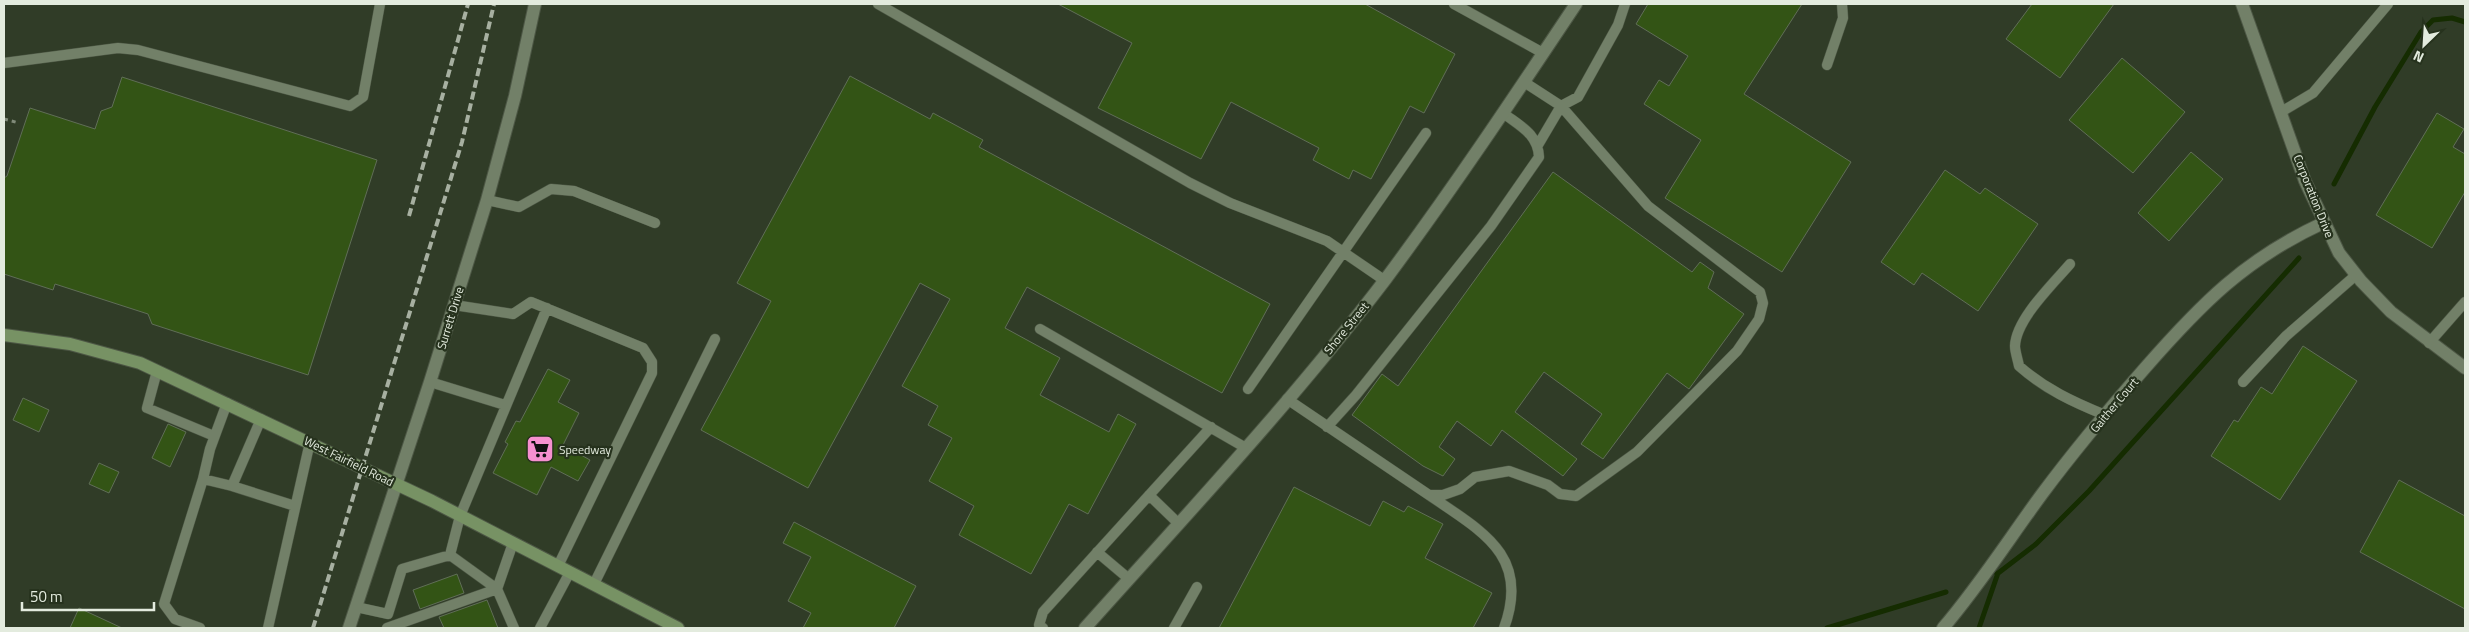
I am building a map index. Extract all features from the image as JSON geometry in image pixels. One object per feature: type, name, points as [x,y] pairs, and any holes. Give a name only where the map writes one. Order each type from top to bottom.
[{"type":"main road","name":"West Fairfield Road","points":[[4,336],[70,344],[140,363],[397,484],[594,584],[664,625],[678,628]]},
{"type":"street","name":"Surrett Drive","points":[[349,628],[430,382],[487,200],[516,96],[535,4]]},
{"type":"street","name":"Shore Street","points":[[1085,628],[1246,448],[1384,280],[1503,113],[1576,4]]},
{"type":"street","name":"Corporation Drive","points":[[2242,4],[2323,223],[2338,253],[2390,312],[2429,343],[2465,368]]},
{"type":"street","name":"Gaither Court","points":[[1943,628],[2043,493],[2105,415],[2185,322],[2234,276],[2275,248],[2323,223]]},
{"type":"lane","points":[[4,63],[118,48],[138,50],[350,106],[363,97],[380,4]]},
{"type":"lane","points":[[878,4],[1190,183],[1230,203],[1327,241],[1384,280]]},
{"type":"lane","points":[[1454,4],[1544,53]]},
{"type":"lane","points":[[1538,145],[1561,106],[1578,97],[1618,25],[1625,4]]},
{"type":"lane","points":[[1827,65],[1843,18],[1842,4]]},
{"type":"lane","points":[[2281,112],[2313,93],[2388,4]]},
{"type":"lane","points":[[1428,495],[1443,496],[1460,489],[1475,477],[1509,471],[1548,485],[1560,494],[1576,496],[1637,452],[1736,351],[1759,320],[1763,302],[1760,292],[1749,281],[1648,206],[1561,106],[1524,82]]},
{"type":"lane","points":[[1327,427],[1356,395],[1436,292],[1491,226],[1539,157],[1538,145],[1526,130],[1503,113]]},
{"type":"lane","points":[[1248,389],[1426,133]]},
{"type":"lane","points":[[487,200],[518,207],[551,189],[574,191],[655,223]]},
{"type":"lane","points":[[2070,264],[2027,315],[2017,334],[2015,347],[2019,366],[2047,388],[2070,401],[2105,415]]},
{"type":"lane","points":[[2242,382],[2286,336],[2356,275]]},
{"type":"lane","points":[[454,305],[513,314],[531,302],[643,348],[652,362],[652,373],[558,566]]},
{"type":"lane","points":[[2429,343],[2465,302]]},
{"type":"lane","points":[[450,555],[460,516],[547,308]]},
{"type":"lane","points":[[1040,329],[1246,448]]},
{"type":"lane","points":[[594,584],[715,339]]},
{"type":"lane","points":[[157,371],[147,408],[214,436]]},
{"type":"lane","points":[[430,382],[505,405]]},
{"type":"lane","points":[[1287,399],[1476,528],[1495,545],[1504,557],[1510,575],[1510,612],[1504,628]]},
{"type":"lane","points":[[200,628],[175,619],[164,604],[203,479],[214,436],[228,404]]},
{"type":"lane","points":[[232,486],[261,419]]},
{"type":"lane","points":[[1043,628],[1038,625],[1043,612],[1211,428]]},
{"type":"lane","points":[[268,628],[310,442]]},
{"type":"lane","points":[[203,479],[295,506]]},
{"type":"lane","points":[[1149,495],[1179,524]]},
{"type":"lane","points":[[496,589],[513,543]]},
{"type":"lane","points":[[1097,552],[1129,579]]},
{"type":"lane","points":[[450,555],[496,589],[514,628]]},
{"type":"lane","points":[[450,555],[402,569],[388,614],[387,628],[496,589]]},
{"type":"lane","points":[[540,628],[570,572]]},
{"type":"lane","points":[[1174,628],[1197,587]]},
{"type":"lane","points":[[356,608],[388,614]]},
{"type":"path","points":[[4,119],[19,123]]},
{"type":"building","points":[[1058,4],[1365,4],[1455,54],[1424,113],[1410,106],[1371,179],[1353,170],[1349,179],[1313,160],[1319,148],[1231,102],[1201,159],[1098,108],[1132,43]]},
{"type":"building","points":[[1648,4],[1802,4],[1744,94],[1851,162],[1782,272],[1665,198],[1701,140],[1644,104],[1659,80],[1669,86],[1688,56],[1636,24]]},
{"type":"building","points":[[2032,4],[2114,4],[2060,78],[2006,39]]},
{"type":"building","points":[[2122,58],[2185,112],[2133,173],[2069,120]]},
{"type":"building","points":[[850,76],[930,119],[933,113],[983,140],[979,147],[1270,304],[1222,393],[1027,287],[1005,328],[1060,358],[1040,395],[1109,432],[1118,414],[1136,424],[1088,514],[1069,504],[1031,574],[959,535],[974,506],[929,481],[952,438],[928,425],[938,406],[902,386],[950,299],[920,283],[808,488],[701,430],[771,301],[737,283]]},
{"type":"building","points":[[122,77],[377,160],[308,375],[152,324],[148,314],[55,284],[53,290],[4,274],[4,178],[7,176],[30,108],[95,129],[101,111],[112,107]]},
{"type":"building","points":[[2437,113],[2464,129],[2453,147],[2465,154],[2465,192],[2432,248],[2376,215]]},
{"type":"building","points":[[2191,152],[2223,179],[2169,241],[2138,213]]},
{"type":"building","points":[[1945,170],[1980,194],[1985,188],[2038,224],[1978,311],[1922,273],[1914,285],[1881,262]]},
{"type":"building","points":[[1553,172],[1692,272],[1700,262],[1714,272],[1708,288],[1744,314],[1689,389],[1667,373],[1603,459],[1581,444],[1602,414],[1544,372],[1515,412],[1577,459],[1563,476],[1502,430],[1491,446],[1457,421],[1439,447],[1455,459],[1443,476],[1423,466],[1352,415],[1382,374],[1398,386]]},
{"type":"building","points":[[2303,346],[2357,381],[2280,500],[2211,456],[2234,420],[2238,422],[2261,387],[2272,394]]},
{"type":"building","points":[[548,369],[570,380],[558,402],[579,413],[563,445],[590,460],[578,481],[551,467],[537,495],[493,473],[508,444],[505,442],[516,421],[520,422]]},
{"type":"building","points":[[23,398],[49,410],[39,432],[13,420]]},
{"type":"building","points":[[168,424],[186,432],[170,467],[152,458]]},
{"type":"building","points":[[99,463],[119,472],[109,493],[89,484]]},
{"type":"building","points":[[2399,480],[2465,516],[2465,609],[2360,552]]},
{"type":"building","points":[[1294,487],[1370,526],[1383,501],[1404,512],[1408,506],[1443,524],[1425,558],[1492,593],[1473,628],[1219,628]]},
{"type":"building","points":[[794,522],[916,586],[894,628],[803,628],[811,613],[788,601],[811,557],[783,543]]},
{"type":"building","points":[[457,574],[464,593],[420,609],[413,590]]},
{"type":"building","points":[[487,600],[498,628],[444,628],[439,617]]},
{"type":"building","points":[[79,608],[122,628],[70,628]]},
{"type":"waterway","points":[[2334,184],[2375,107],[2421,32],[2433,20],[2452,18],[2465,22]]},
{"type":"waterway","points":[[1997,574],[2036,544],[2089,491],[2299,258]]},
{"type":"waterway","points":[[1979,628],[1998,573]]},
{"type":"waterway","points":[[1827,628],[1946,592]]},
{"type":"railway","points":[[409,216],[468,4]]},
{"type":"railway","points":[[313,628],[462,142],[494,4]]},
{"type":"place","name":"Speedway","points":[[540,449]]}]
